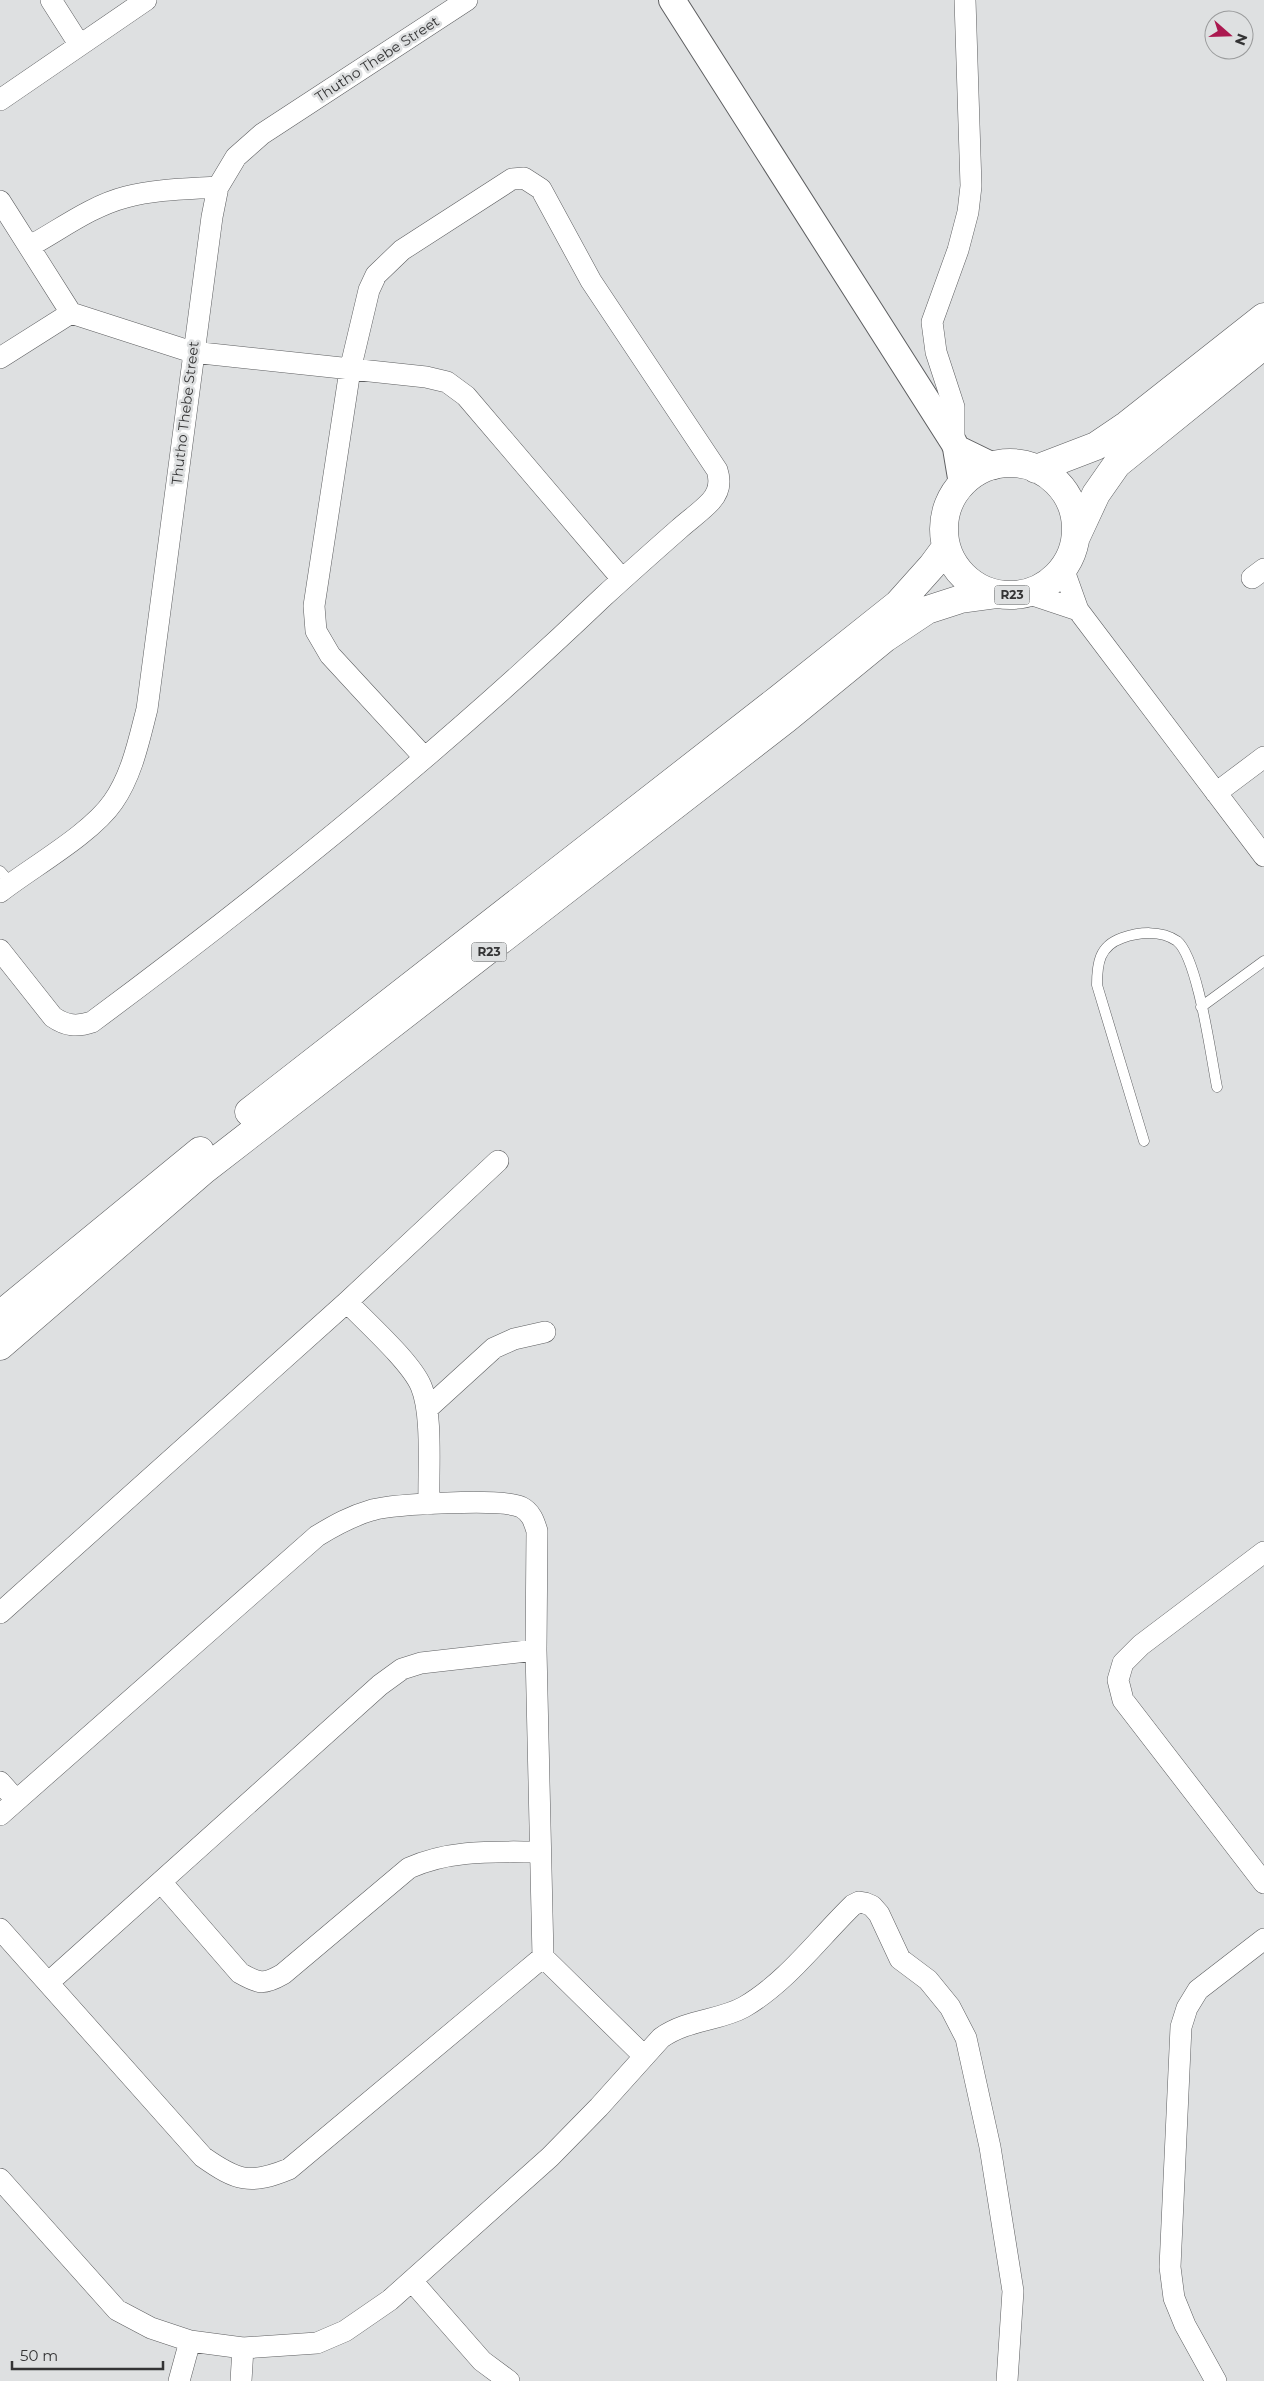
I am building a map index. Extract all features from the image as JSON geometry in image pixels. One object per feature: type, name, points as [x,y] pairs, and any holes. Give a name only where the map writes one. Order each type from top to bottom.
[{"type":"main road","points":[[1036,469],[1096,446],[1127,425],[1264,317]]},
{"type":"main road","name":"R23","points":[[0,1346],[204,1170],[755,744],[884,638],[927,610],[961,599],[998,594],[1013,595],[1027,593],[1053,579],[1063,568],[1096,494],[1117,464],[1264,345]]},
{"type":"main road","name":"R23","points":[[998,594],[984,590],[966,578],[952,560],[946,547],[945,520],[948,507],[962,484],[976,472],[993,466],[1022,464],[1036,469],[1054,481],[1068,498],[1073,512],[1075,541]]},
{"type":"main road","name":"R23","points":[[0,1315],[159,1183],[898,604],[932,566],[946,547]]},
{"type":"street","points":[[51,0],[79,44]]},
{"type":"street","points":[[0,100],[79,44],[146,0]]},
{"type":"street","name":"Thutho Thebe Street","points":[[4,882],[86,829],[113,802],[135,756],[147,709],[192,352],[205,257],[218,187],[236,157],[262,134],[468,0]]},
{"type":"street","points":[[672,0],[955,445],[993,466]]},
{"type":"street","points":[[962,484],[955,445],[954,407],[936,352],[932,322],[958,250],[968,212],[971,186],[965,0]]},
{"type":"street","points":[[0,950],[54,1017],[63,1024],[73,1026],[92,1022],[191,948],[424,757],[514,680],[622,579],[712,500],[720,481],[717,470],[591,281],[541,189],[524,178],[512,179],[402,250],[376,275],[370,290],[350,370],[314,606],[316,631],[330,655],[424,757]]},
{"type":"street","points":[[30,246],[98,207],[125,197],[156,190],[218,187]]},
{"type":"street","points":[[0,201],[30,246],[70,313],[192,352],[426,378],[447,382],[466,396],[622,579]]},
{"type":"street","points":[[0,358],[70,313]]},
{"type":"street","points":[[1063,568],[1078,610],[1264,856]]},
{"type":"street","points":[[1027,593],[1078,610]]},
{"type":"street","points":[[1216,793],[1264,757]]},
{"type":"street","points":[[0,1613],[347,1302],[498,1161]]},
{"type":"street","points":[[347,1302],[407,1366],[421,1385],[427,1409],[429,1504]]},
{"type":"street","points":[[427,1409],[494,1348],[514,1339],[545,1332]]},
{"type":"street","points":[[0,1815],[317,1536],[343,1520],[374,1510],[429,1504],[509,1503],[523,1508],[534,1518],[537,1531],[536,1650],[543,1957],[644,2056]]},
{"type":"street","points":[[1264,1552],[1141,1645],[1123,1663],[1118,1680],[1123,1700],[1264,1883]]},
{"type":"street","points":[[48,1983],[380,1685],[402,1670],[421,1663],[536,1650]]},
{"type":"street","points":[[0,1782],[16,1800]]},
{"type":"street","points":[[161,1882],[240,1973],[254,1982],[269,1982],[284,1974],[409,1868],[426,1860],[447,1855],[475,1852],[540,1852]]},
{"type":"street","points":[[0,2180],[117,2310],[151,2328],[190,2341],[243,2348],[317,2343],[345,2331],[390,2300],[550,2157],[599,2107],[644,2056],[672,2030],[741,2008],[758,1998],[780,1981],[853,1905],[859,1902],[872,1906],[879,1914],[900,1959],[928,1980],[950,2007],[966,2038],[990,2147],[1013,2291],[1008,2381]]},
{"type":"street","points":[[0,1929],[203,2157],[225,2172],[244,2179],[269,2178],[289,2169],[543,1957]]},
{"type":"street","points":[[1216,2381],[1181,2316],[1174,2298],[1170,2267],[1181,2027],[1187,2008],[1198,1990],[1264,1939]]},
{"type":"street","points":[[412,2280],[482,2361],[509,2381]]},
{"type":"street","points":[[179,2381],[190,2341]]},
{"type":"street","points":[[241,2381],[243,2348]]},
{"type":"lane","points":[[1144,1141],[1097,985],[1098,963],[1108,945],[1122,938],[1148,933],[1163,934],[1177,942],[1187,954],[1201,1007],[1217,1087]]},
{"type":"lane","points":[[1201,1007],[1264,961]]}]
